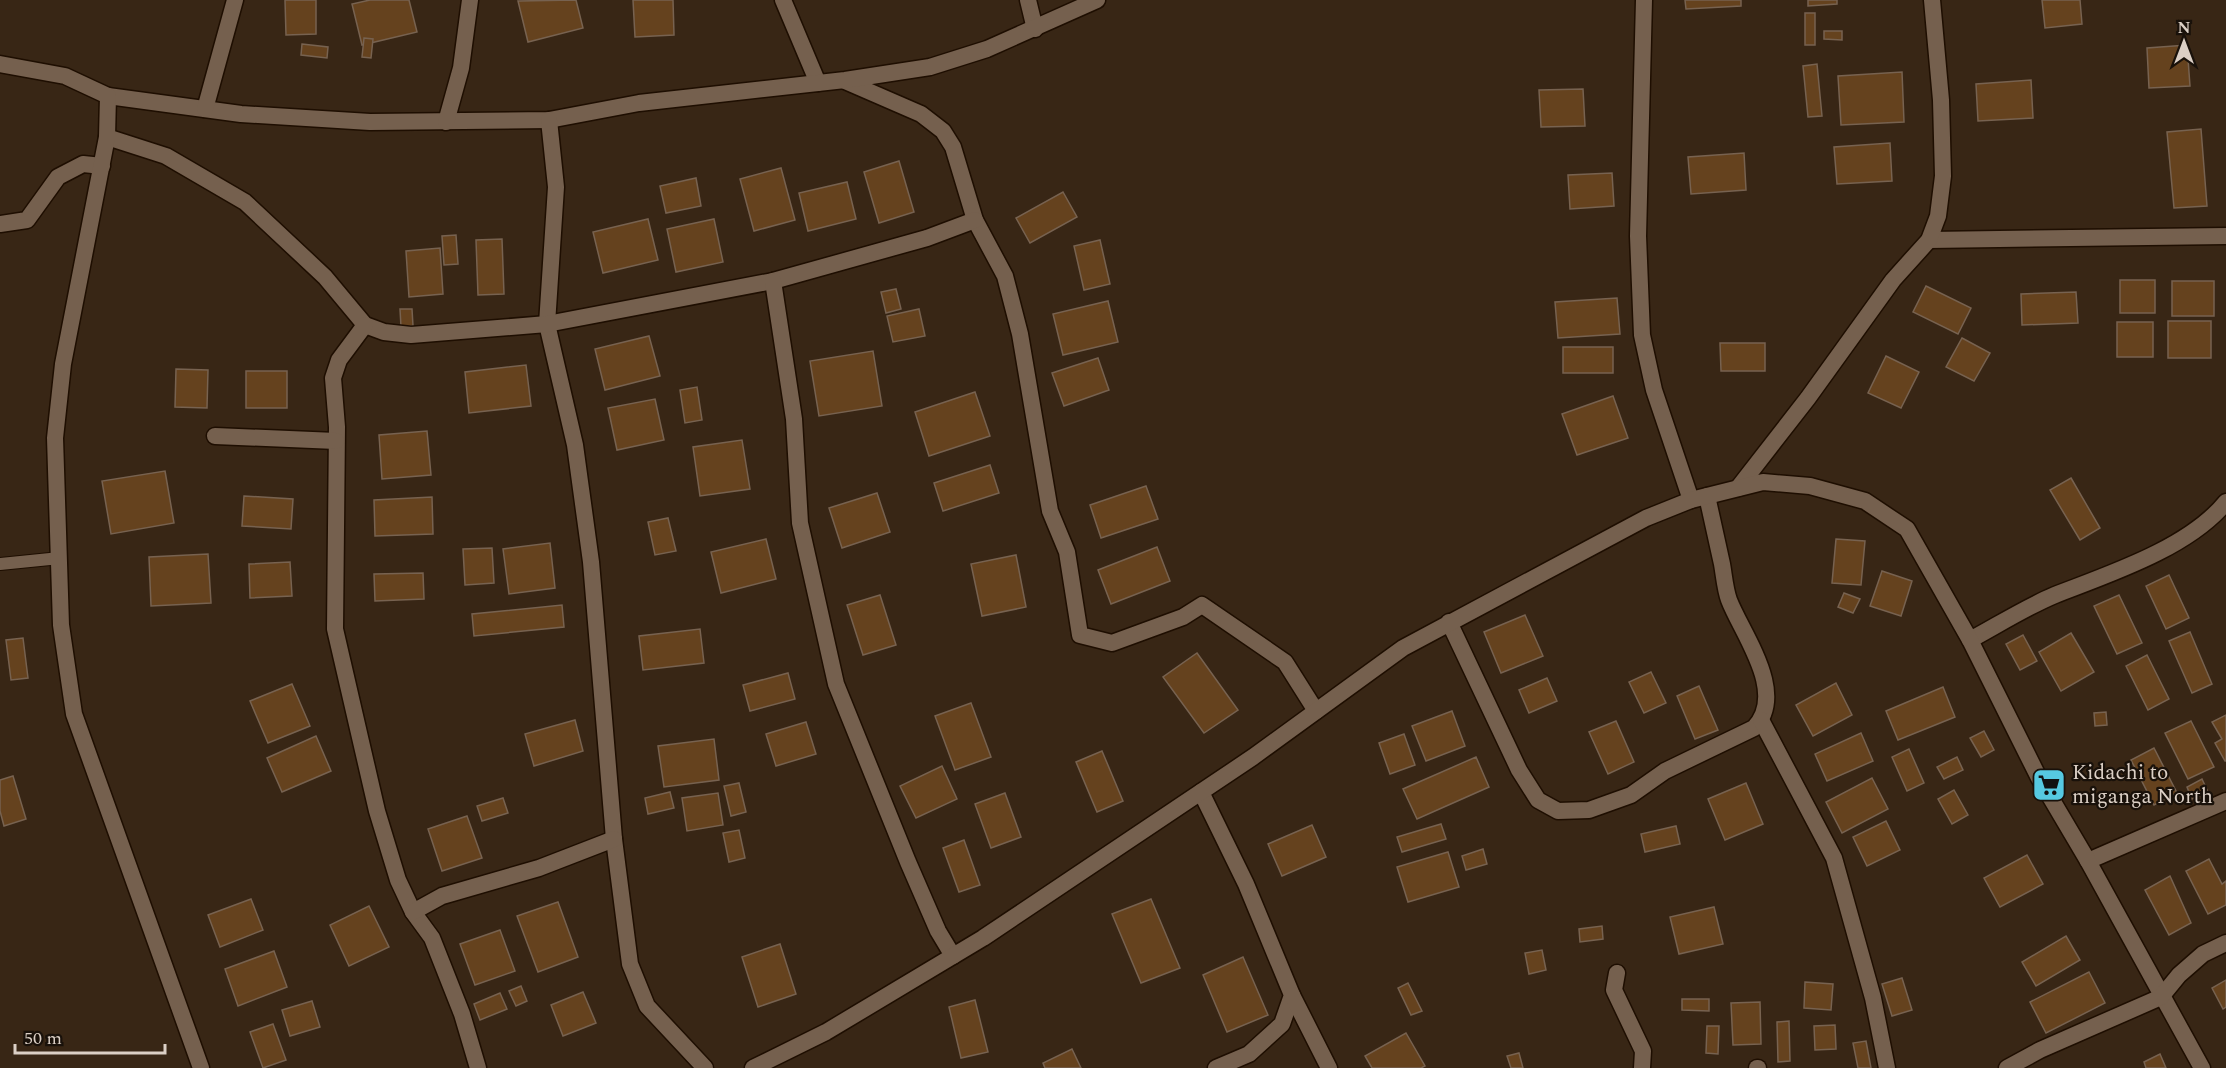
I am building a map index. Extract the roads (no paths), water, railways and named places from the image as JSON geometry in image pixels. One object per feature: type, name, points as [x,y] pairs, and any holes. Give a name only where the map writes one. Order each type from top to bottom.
[{"type":"street","points":[[205,109],[235,0]]},
{"type":"street","points":[[446,122],[461,68],[470,0]]},
{"type":"street","points":[[783,0],[818,83]]},
{"type":"street","points":[[1028,0],[1035,29]]},
{"type":"street","points":[[0,64],[65,76],[108,96],[205,109],[370,122],[549,120],[639,103],[844,80],[956,61],[1035,29],[1097,0]]},
{"type":"street","points":[[1449,622],[1520,770],[1538,800],[1558,811],[1589,810],[1631,795],[1665,771],[1745,733],[1761,720],[1766,698],[1761,666],[1729,599],[1699,498],[1654,390],[1642,334],[1638,292],[1638,236],[1644,0]]},
{"type":"street","points":[[1738,488],[1808,398],[1893,280],[1929,240],[1938,216],[1943,176],[1941,100],[1932,0]]},
{"type":"street","points":[[844,80],[921,114],[943,131],[953,147],[975,220],[1005,276],[1020,334],[1050,511],[1067,552],[1080,635],[1112,643],[1183,617],[1202,605],[1285,662],[1316,711]]},
{"type":"street","points":[[108,96],[107,137],[63,363],[55,438],[61,625],[74,714],[201,1068]]},
{"type":"street","points":[[549,120],[556,187],[547,324],[574,445],[591,562],[614,839],[630,964],[647,1006],[705,1068]]},
{"type":"street","points":[[107,137],[166,156],[245,202],[312,264],[365,325],[384,332],[411,335],[547,324],[773,281],[927,238],[975,220]]},
{"type":"street","points":[[0,224],[27,220],[58,177],[83,164],[102,166]]},
{"type":"street","points":[[1929,240],[2226,236]]},
{"type":"street","points":[[773,281],[794,419],[800,523],[836,684],[938,932],[953,956]]},
{"type":"street","points":[[365,325],[339,360],[333,378],[336,441],[335,629],[377,811],[398,880],[413,912],[432,938],[462,1014],[478,1068]]},
{"type":"street","points":[[215,436],[336,441]]},
{"type":"street","points":[[753,1068],[826,1032],[953,956],[1201,792],[1403,648],[1614,533],[1699,498],[1763,482],[1809,486],[1865,501],[1907,529],[1970,640],[2039,778],[2088,861],[2202,1068]]},
{"type":"street","points":[[1970,640],[2054,596],[2155,554],[2194,529],[2226,502]]},
{"type":"street","points":[[1761,720],[1834,858],[1873,998],[1887,1068]]},
{"type":"street","points":[[1201,792],[1246,884],[1292,995],[1329,1068]]},
{"type":"street","points":[[2088,861],[2226,801]]},
{"type":"street","points":[[413,912],[442,896],[539,868],[614,839]]},
{"type":"street","points":[[2007,1068],[2040,1050],[2161,997],[2195,961],[2226,943]]},
{"type":"street","points":[[1617,973],[1614,990],[1643,1051],[1642,1068]]},
{"type":"street","points":[[1216,1068],[1249,1054],[1282,1024],[1292,995]]},
{"type":"lane","points":[[0,564],[60,558]]},
{"type":"place","name":"Kidachi to miganga North","points":[[2049,785]]}]
